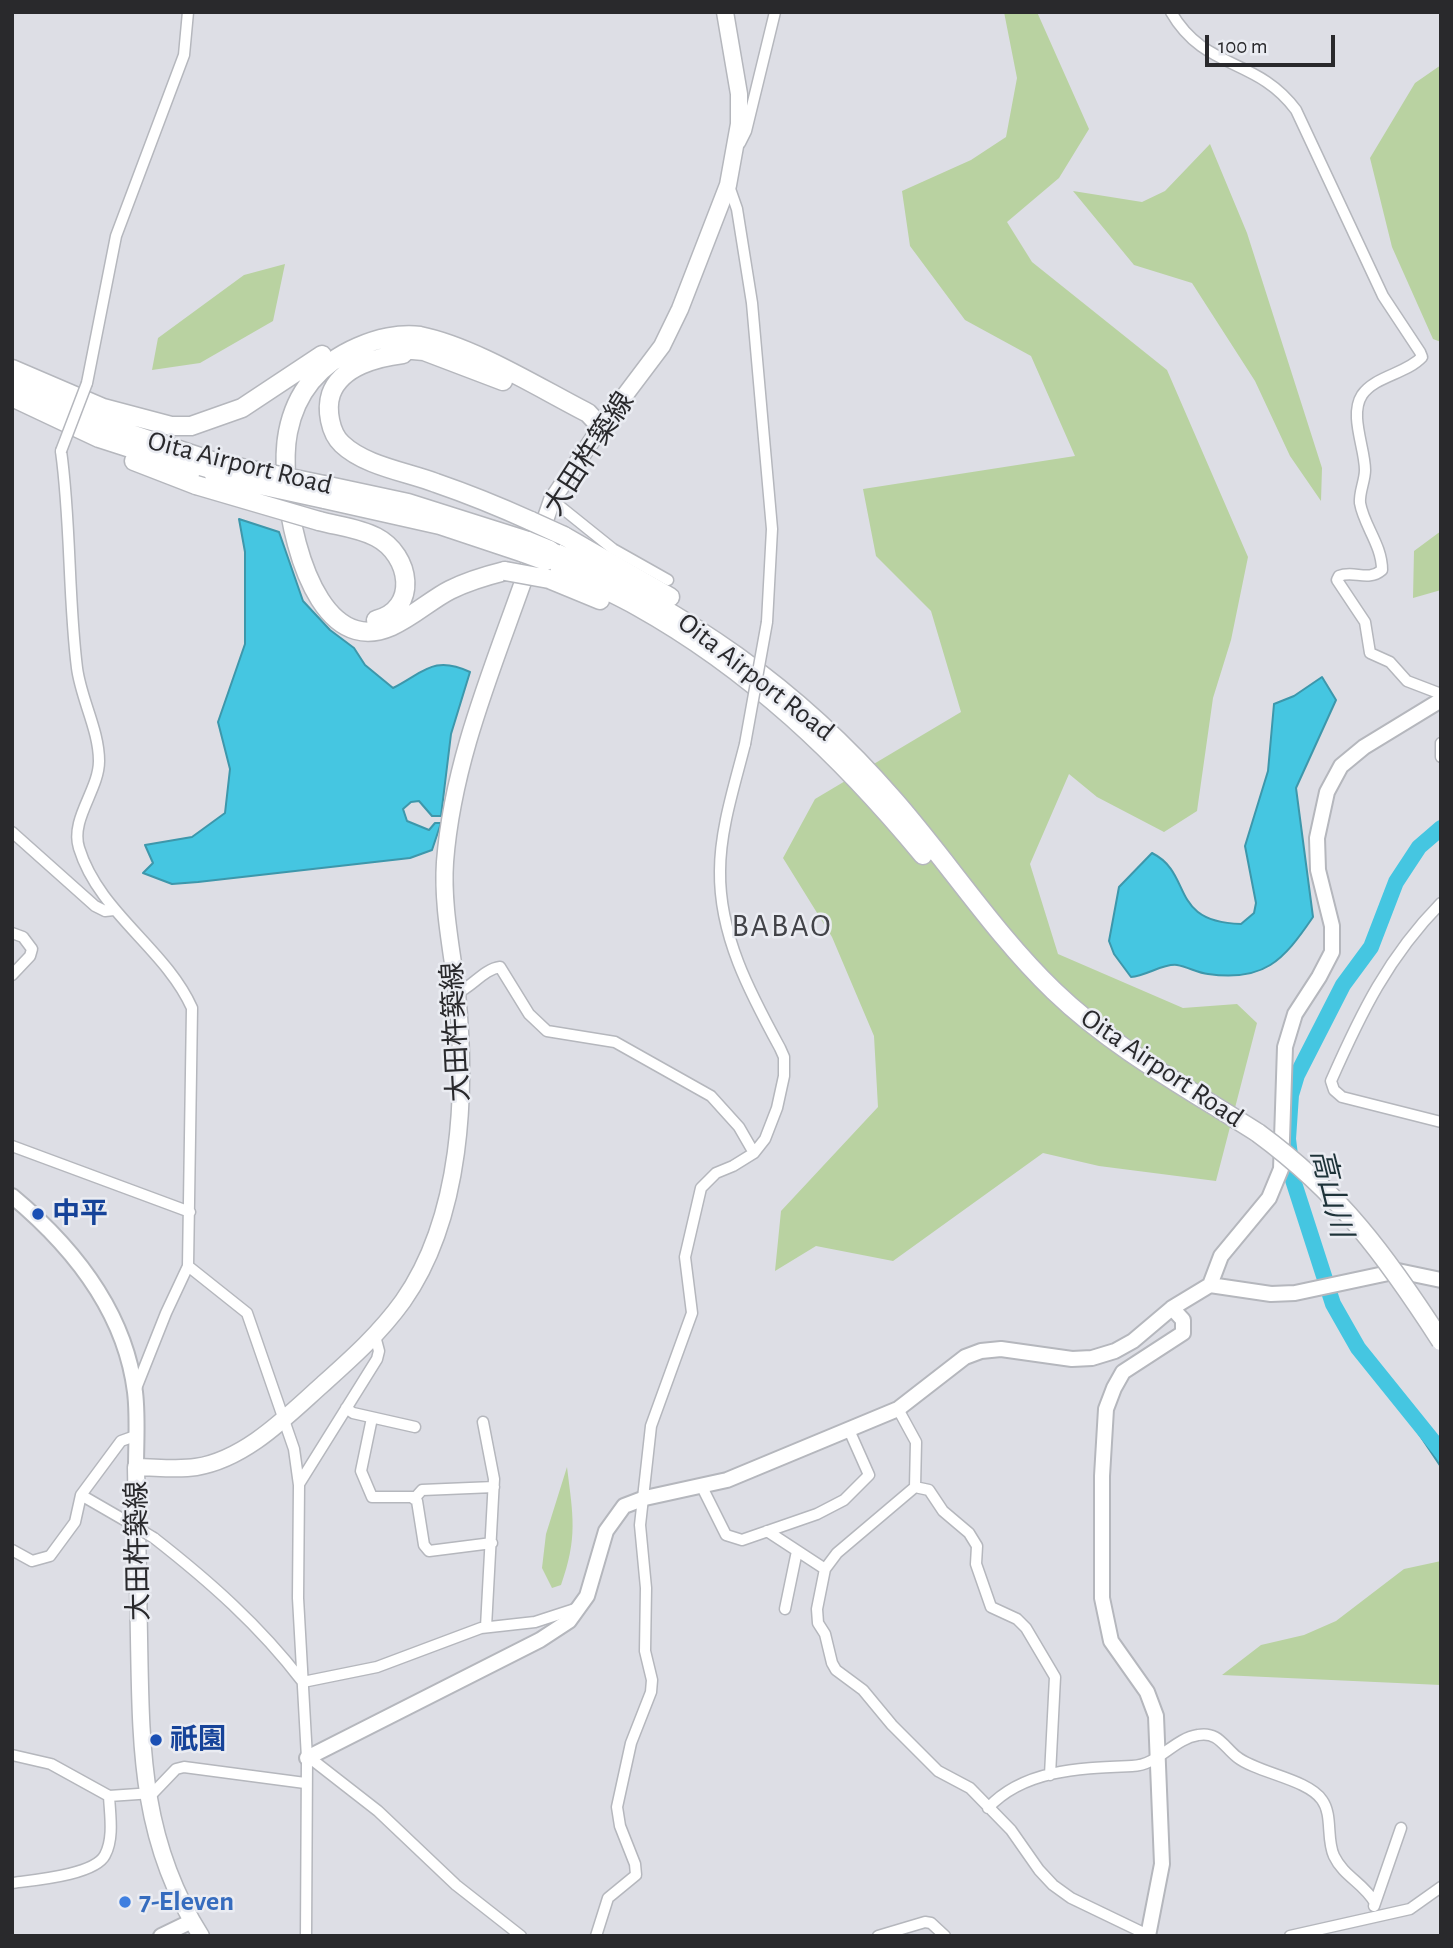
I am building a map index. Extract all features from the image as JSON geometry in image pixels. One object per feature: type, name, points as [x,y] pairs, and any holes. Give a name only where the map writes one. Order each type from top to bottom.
[{"type":"highway","points":[[12,369],[103,408],[172,426],[191,426],[242,408],[357,335],[379,332],[480,358],[588,413],[601,427]]},
{"type":"highway","points":[[421,343],[386,337],[337,357],[315,373],[295,411],[288,433],[286,469],[294,532],[311,585],[332,619],[358,631],[374,630],[395,624],[473,579],[548,564]]},
{"type":"highway","points":[[421,343],[356,367],[340,380],[331,393],[328,411],[340,443],[366,459],[472,495],[531,521],[645,581],[721,633],[777,678],[856,758]]},
{"type":"highway","points":[[12,399],[89,442],[160,473],[196,485],[319,521],[378,538],[394,551],[406,573],[406,592],[392,613],[363,622],[353,620],[332,606],[320,588],[301,540],[292,469],[296,431],[314,388],[342,361],[380,348],[421,343]]},
{"type":"highway","name":"Oita Airport Road","points":[[12,382],[101,425],[216,469]]},
{"type":"highway","name":"Oita Airport Road","points":[[12,399],[99,438],[216,469],[324,492],[408,503],[526,547],[548,564],[762,690],[818,738],[864,786],[998,947],[1057,1007],[1126,1057],[1258,1133]]},
{"type":"highway","name":"Oita Airport Road","points":[[548,564],[627,586],[705,632],[790,697],[856,758],[897,803],[1012,947],[1055,992],[1105,1032],[1296,1161],[1353,1217],[1403,1282],[1441,1341]]},
{"type":"main road","name":"大田杵築線","points":[[201,1936],[174,1883],[146,1794],[141,1742],[136,1468],[196,1467],[232,1456],[284,1419],[375,1336],[404,1299],[420,1270],[445,1203],[460,1124],[462,1068],[444,865],[451,800],[463,751],[552,500],[601,427],[662,346],[680,309],[728,185],[736,150],[739,94],[725,12]]},
{"type":"street","points":[[135,1392],[188,1266],[192,1008],[174,975],[114,910],[78,846],[83,813],[99,764],[98,749],[78,672],[61,451],[87,383],[116,236],[184,55],[188,12]]},
{"type":"street","points":[[736,150],[746,131],[775,12]]},
{"type":"street","points":[[1171,12],[1195,44],[1208,53],[1263,77],[1282,90],[1296,110],[1382,296],[1422,357],[1415,364],[1379,382],[1361,396],[1358,411],[1365,473],[1360,502],[1378,547],[1382,570],[1366,577],[1345,573],[1337,580],[1365,622],[1370,653],[1390,662],[1407,681],[1441,694]]},
{"type":"street","points":[[596,1936],[608,1898],[636,1875],[617,1807],[631,1743],[651,1692],[652,1680],[645,1651],[646,1588],[640,1548],[640,1525],[651,1426],[692,1313],[685,1257],[696,1203],[709,1178],[754,1153],[765,1139],[777,1108],[784,1076],[784,1057],[744,980],[731,942],[721,891],[723,844],[745,744],[766,622],[772,529],[751,303],[737,209],[728,185]]},
{"type":"street","points":[[552,500],[613,549],[668,580]]},
{"type":"street","points":[[308,1758],[540,1640],[569,1621],[587,1597],[606,1531],[624,1506],[645,1498],[727,1480],[898,1409],[965,1357],[981,1350],[1000,1349],[1072,1359],[1092,1358],[1115,1351],[1172,1308],[1210,1285],[1221,1256],[1269,1198],[1281,1169],[1285,1047],[1295,1014],[1332,952],[1332,926],[1318,870],[1317,838],[1327,792],[1341,766],[1364,747],[1441,700]]},
{"type":"street","points":[[1441,743],[1441,757]]},
{"type":"street","points":[[12,832],[95,906],[105,911],[114,910]]},
{"type":"street","points":[[1441,903],[1381,976],[1364,1006],[1331,1081],[1334,1090],[1342,1097],[1441,1122]]},
{"type":"street","points":[[12,933],[23,937],[32,949],[30,956],[12,975]]},
{"type":"street","points":[[457,993],[467,989],[494,968],[500,967],[530,1014],[547,1031],[615,1042],[711,1096],[739,1127],[754,1153]]},
{"type":"street","points":[[12,1146],[190,1212]]},
{"type":"street","points":[[12,1196],[47,1226],[77,1258],[109,1310],[135,1392],[136,1468]]},
{"type":"street","points":[[188,1266],[247,1313],[294,1449],[299,1485],[298,1598],[308,1758],[305,1783],[306,1936]]},
{"type":"street","points":[[1210,1285],[1271,1294],[1312,1290],[1398,1271],[1441,1280]]},
{"type":"street","points":[[915,1487],[837,1553],[825,1569],[817,1609],[818,1623],[836,1670],[863,1690],[892,1725],[938,1771],[970,1788],[1011,1830],[1053,1885],[1071,1898],[1148,1936],[1161,1864],[1156,1716],[1147,1692],[1111,1642],[1102,1598],[1102,1476],[1106,1409],[1114,1388],[1123,1372],[1183,1334],[1183,1320],[1172,1308]]},
{"type":"street","points":[[299,1485],[377,1359],[379,1351],[375,1336]]},
{"type":"street","points":[[345,1408],[372,1418],[415,1427]]},
{"type":"street","points":[[898,1409],[916,1442],[913,1470],[915,1487]]},
{"type":"street","points":[[372,1418],[361,1471],[372,1497],[414,1499]]},
{"type":"street","points":[[483,1422],[494,1487],[486,1627]]},
{"type":"street","points":[[702,1487],[726,1535],[741,1540],[817,1514],[844,1500],[864,1483],[869,1475],[849,1430]]},
{"type":"street","points":[[12,1550],[32,1561],[50,1556],[75,1522],[81,1495],[121,1441],[135,1436]]},
{"type":"street","points":[[414,1499],[422,1490],[494,1487]]},
{"type":"street","points":[[915,1487],[929,1490],[943,1511],[970,1533],[977,1546],[976,1564],[991,1607],[1017,1619],[1026,1628],[1055,1677],[1050,1775]]},
{"type":"street","points":[[81,1495],[154,1538],[211,1582],[254,1623],[303,1682]]},
{"type":"street","points":[[414,1499],[424,1545],[429,1551],[492,1543]]},
{"type":"street","points":[[768,1531],[825,1569]]},
{"type":"street","points":[[785,1609],[797,1550]]},
{"type":"street","points":[[303,1682],[377,1667],[486,1627],[534,1622],[580,1607]]},
{"type":"street","points":[[988,1808],[1009,1790],[1050,1775],[1077,1768],[1142,1765],[1158,1759],[1197,1735],[1213,1736],[1226,1743],[1238,1758],[1319,1796],[1327,1810],[1333,1854],[1343,1873],[1364,1887],[1375,1903]]},
{"type":"street","points":[[12,1755],[51,1764],[109,1796],[153,1793],[176,1769],[184,1767],[305,1783]]},
{"type":"street","points":[[308,1758],[379,1811],[456,1885],[521,1936]]},
{"type":"street","points":[[12,1883],[87,1869],[100,1863],[110,1840],[109,1796]]},
{"type":"street","points":[[1371,1917],[1401,1828]]},
{"type":"street","points":[[1290,1936],[1410,1909],[1441,1886]]},
{"type":"street","points":[[160,1936],[192,1921]]},
{"type":"street","points":[[878,1936],[925,1922],[931,1923],[945,1936]]},
{"type":"green space","points":[[1004,12],[1037,12],[1089,129],[1059,178],[1007,222],[1032,262],[1167,370],[1248,557],[1231,640],[1213,698],[1197,811],[1164,832],[1097,797],[1069,774],[1030,864],[1058,954],[1183,1008],[1237,1004],[1257,1023],[1216,1181],[1099,1166],[1043,1153],[893,1261],[816,1246],[775,1271],[781,1211],[878,1107],[874,1036],[832,937],[783,858],[815,799],[961,712],[931,611],[876,556],[863,489],[1075,456],[1031,356],[965,320],[910,246],[902,191],[971,160],[1006,137],[1017,78]]},
{"type":"green space","points":[[1441,65],[1441,342],[1433,339],[1392,247],[1370,158],[1415,83]]},
{"type":"green space","points":[[1210,144],[1247,233],[1322,468],[1321,501],[1290,456],[1255,381],[1192,283],[1134,265],[1073,191],[1142,202],[1165,191]]},
{"type":"green space","points":[[285,264],[273,321],[200,363],[152,370],[158,338],[244,275]]},
{"type":"green space","points":[[1441,531],[1441,590],[1413,598],[1414,551]]},
{"type":"green space","points":[[567,1467],[572,1539],[561,1585],[552,1588],[542,1568],[546,1534]]},
{"type":"green space","points":[[1441,1561],[1441,1685],[1222,1675],[1261,1645],[1304,1635],[1336,1621],[1404,1569]]},
{"type":"water","points":[[239,519],[279,532],[303,601],[330,630],[354,648],[365,665],[393,688],[421,671],[438,665],[458,667],[470,672],[451,734],[441,816],[432,816],[419,801],[411,802],[403,809],[407,821],[429,830],[435,823],[441,823],[432,850],[410,858],[198,882],[172,884],[143,873],[153,863],[145,845],[192,837],[225,813],[230,769],[218,722],[245,644],[245,552]]},
{"type":"water","points":[[1322,677],[1336,700],[1296,788],[1313,917],[1292,946],[1270,965],[1258,971],[1227,976],[1172,965],[1131,977],[1114,954],[1109,941],[1119,887],[1152,853],[1165,862],[1185,896],[1202,915],[1218,921],[1241,924],[1254,913],[1256,903],[1245,846],[1268,771],[1274,704],[1294,696]]},
{"type":"water","points":[[1394,1397],[1422,1419],[1434,1433],[1438,1441],[1441,1467]]},
{"type":"waterway","name":"高山川","points":[[1441,828],[1419,847],[1396,882],[1371,947],[1343,985],[1297,1075],[1291,1095],[1288,1139],[1293,1180],[1333,1304],[1358,1348],[1441,1451]]},
{"type":"place","name":"中平","points":[[38,1214]]},
{"type":"place","name":"祇園","points":[[156,1740]]},
{"type":"place","name":"7-Eleven","points":[[125,1902]]},
{"type":"district","name":"BABAO","points":[[782,926]]}]
